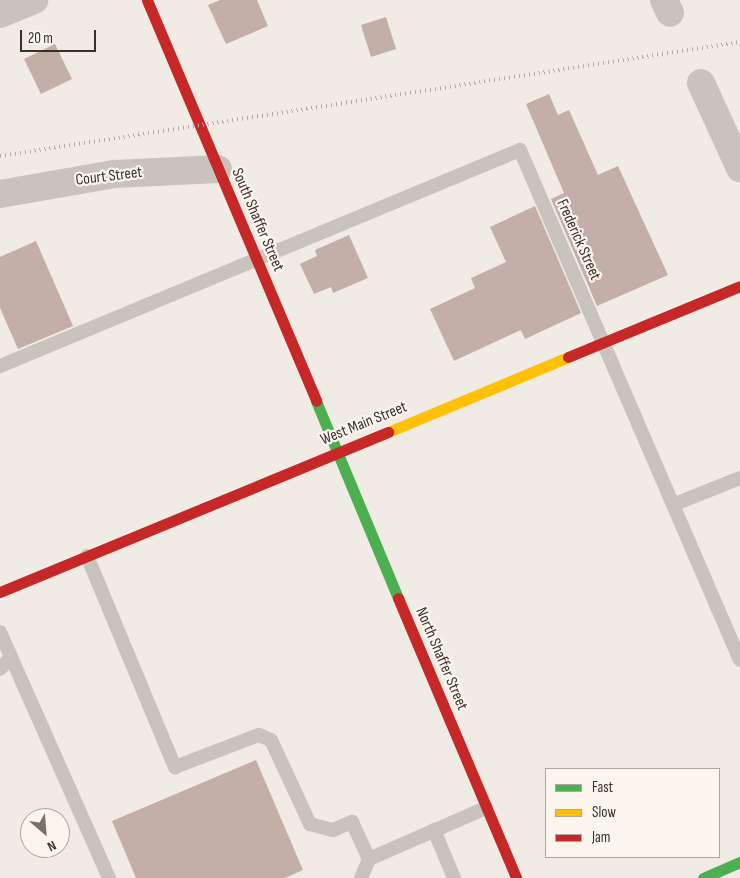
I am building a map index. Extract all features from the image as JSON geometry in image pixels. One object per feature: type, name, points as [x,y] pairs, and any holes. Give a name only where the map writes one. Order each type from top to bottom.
[{"type":"street","points":[[0,14],[34,0]]},
{"type":"street","name":"South Shaffer Street","points":[[147,0],[337,453]]},
{"type":"street","points":[[701,83],[740,168]]},
{"type":"street","name":"Court Street","points":[[0,194],[115,174],[218,169]]},
{"type":"street","name":"West Main Street","points":[[0,592],[740,286]]},
{"type":"street","name":"North Shaffer Street","points":[[337,453],[516,878]]},
{"type":"street","points":[[703,878],[740,862]]},
{"type":"lane","name":"Frederick Street","points":[[256,260],[520,150],[675,504],[740,660]]},
{"type":"lane","points":[[0,366],[256,260]]},
{"type":"lane","points":[[675,504],[740,478]]},
{"type":"lane","points":[[87,556],[175,767],[259,735],[271,740],[310,824],[333,830],[352,822],[369,859]]},
{"type":"lane","points":[[0,632],[109,878]]},
{"type":"lane","points":[[0,669],[11,657]]},
{"type":"lane","points":[[361,878],[369,859],[486,808]]},
{"type":"lane","points":[[434,830],[454,878]]},
{"type":"building","points":[[220,0],[257,0],[268,26],[226,44],[208,5]]},
{"type":"building","points":[[386,17],[396,49],[371,57],[361,25]]},
{"type":"building","points":[[55,44],[72,79],[41,94],[24,59]]},
{"type":"building","points":[[549,94],[558,115],[569,110],[598,175],[618,166],[668,275],[597,306],[551,199],[564,193],[526,104]]},
{"type":"building","points":[[535,206],[581,313],[525,339],[521,330],[454,361],[430,309],[475,288],[471,278],[506,262],[490,227]]},
{"type":"building","points":[[349,235],[368,278],[333,293],[331,287],[314,294],[300,264],[317,256],[315,250]]},
{"type":"building","points":[[36,241],[73,326],[18,349],[0,308],[0,257]]},
{"type":"building","points":[[256,760],[303,870],[285,878],[136,878],[112,821]]},
{"type":"railway","points":[[0,156],[740,42]]},
{"type":"traffic: fast","points":[[316,401],[398,598]]},
{"type":"traffic: fast","points":[[703,878],[740,862]]},
{"type":"traffic: slow","points":[[388,432],[568,357]]},
{"type":"traffic: jam","points":[[147,0],[316,401]]},
{"type":"traffic: jam","points":[[568,357],[740,286]]},
{"type":"traffic: jam","points":[[0,592],[388,432]]},
{"type":"traffic: jam","points":[[398,598],[516,878]]}]
